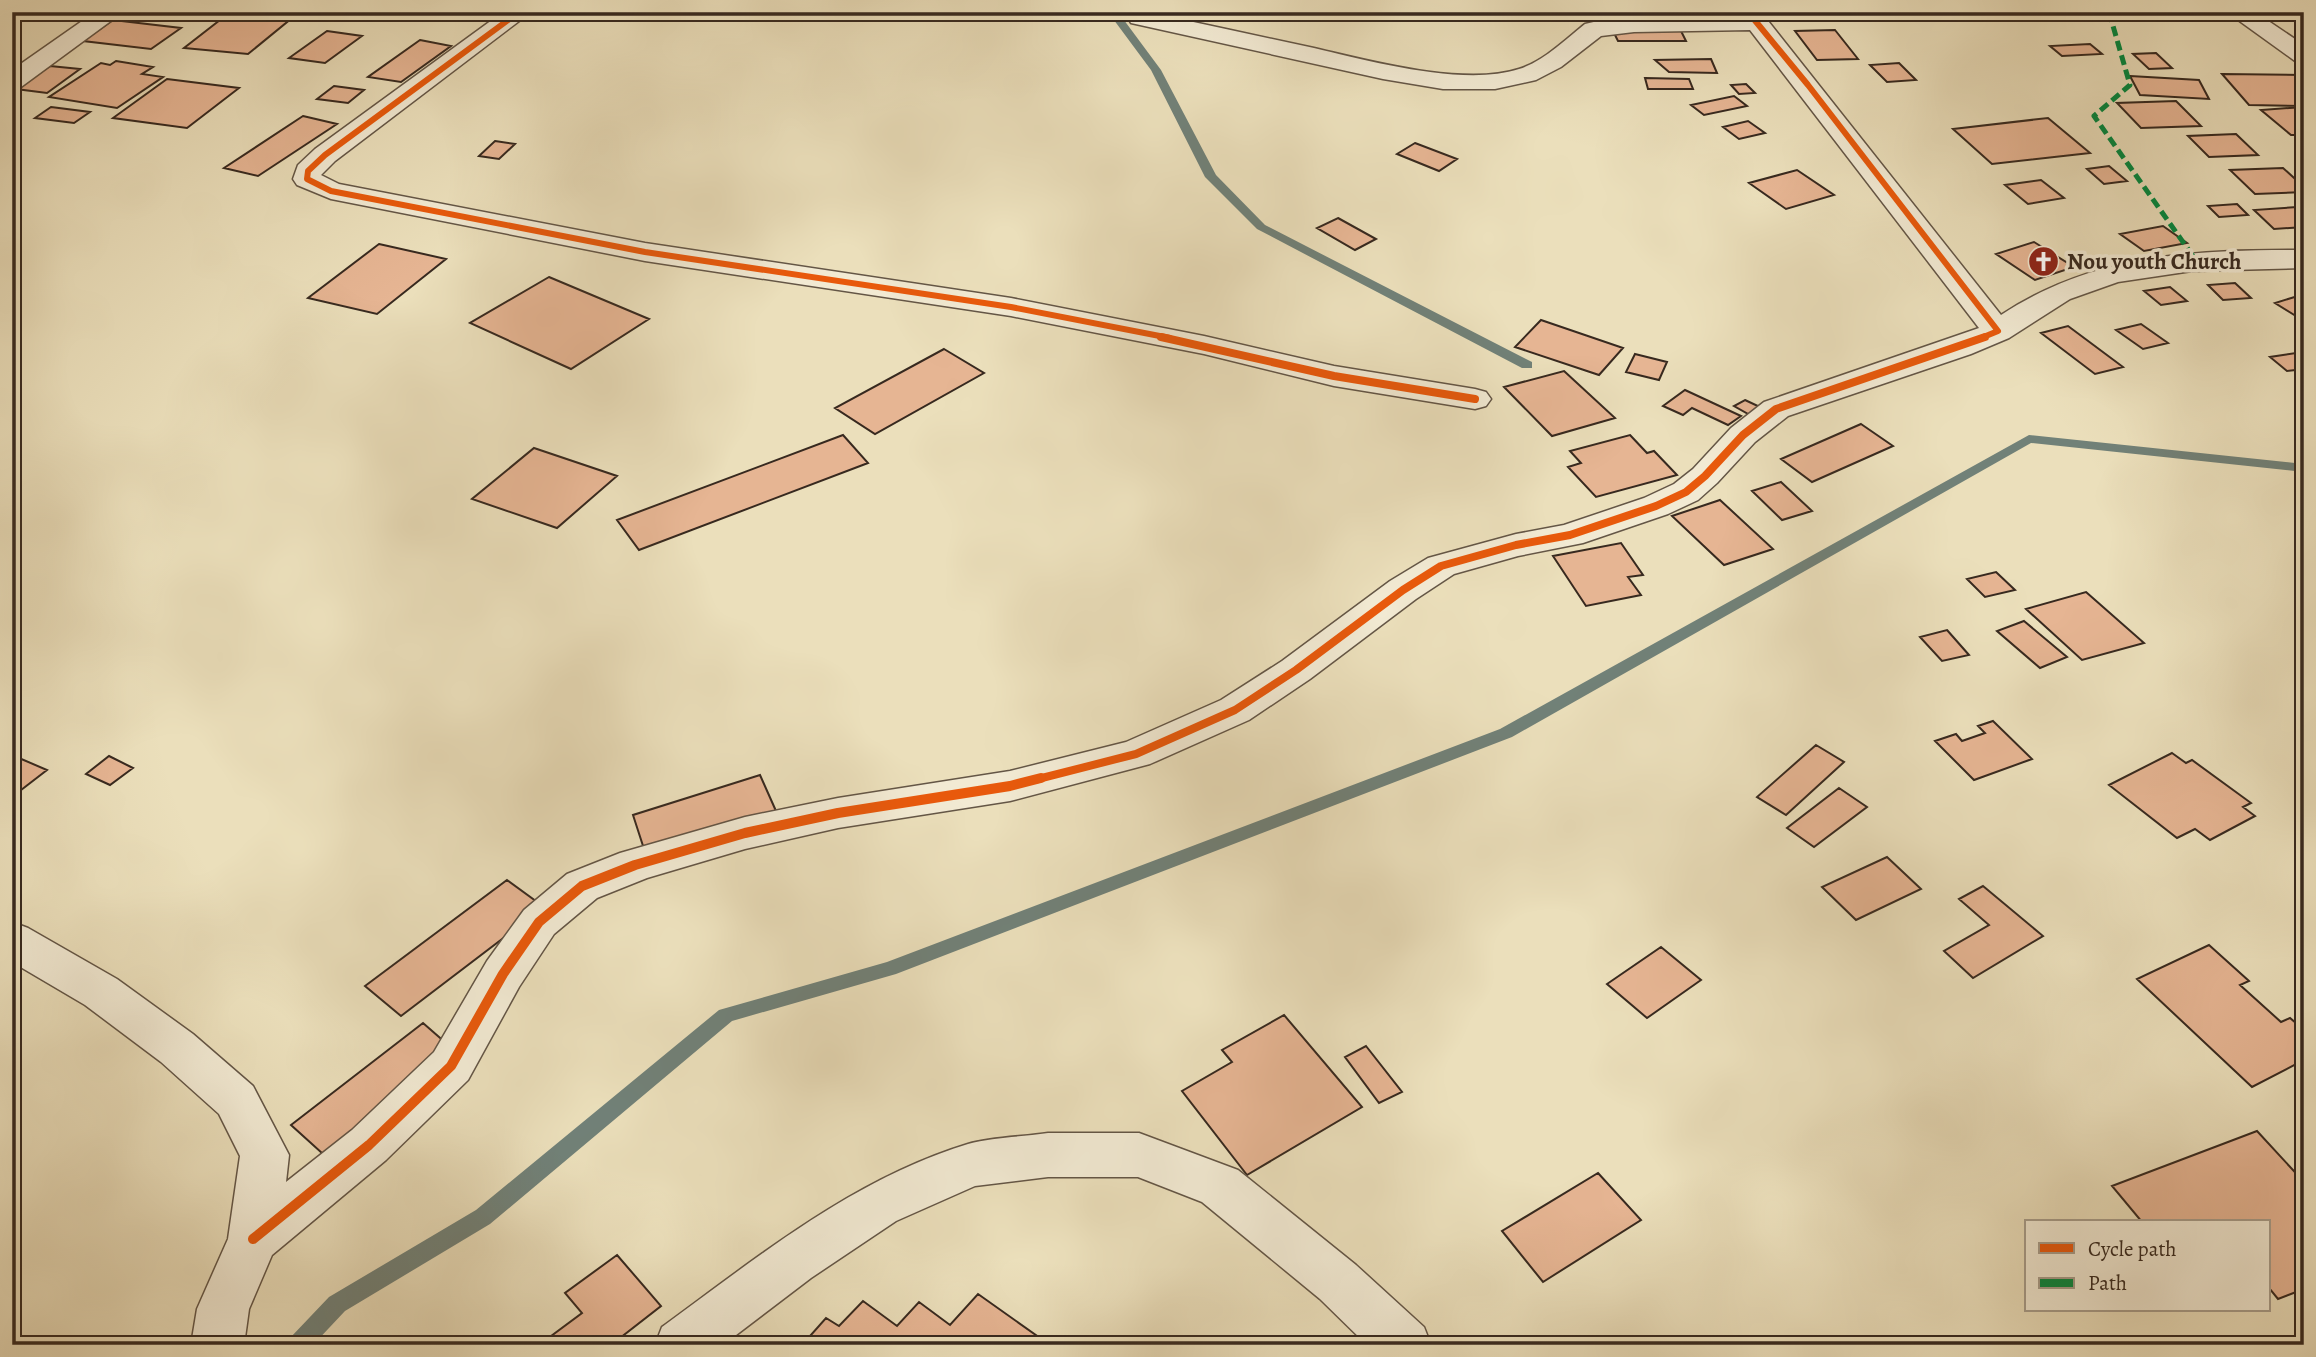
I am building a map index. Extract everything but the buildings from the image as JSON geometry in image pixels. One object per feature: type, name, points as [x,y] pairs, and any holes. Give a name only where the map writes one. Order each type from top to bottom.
[{"type":"street","points":[[12,82],[111,12]]},
{"type":"street","points":[[519,12],[325,155],[308,171],[307,179],[331,191],[645,252],[1011,307],[1204,345],[1334,376],[1475,399]]},
{"type":"street","points":[[2239,12],[2304,56]]},
{"type":"street","points":[[1140,18],[1383,71],[1443,81],[1495,81],[1527,75],[1552,62],[1594,29],[1751,17],[1808,85],[1998,331]]},
{"type":"street","points":[[253,1239],[369,1145],[451,1066],[503,974],[539,922],[582,886],[635,865],[746,833],[838,813],[1010,786],[1136,754],[1235,710],[1296,670],[1403,590],[1441,566],[1517,545],[1570,535],[1656,506],[1686,492],[1705,476],[1742,435],[1776,409],[1960,347],[1998,331],[2046,300],[2082,284],[2132,270],[2195,259],[2304,259]]},
{"type":"street","points":[[12,940],[102,992],[177,1048],[236,1100],[265,1155],[253,1239],[223,1309],[217,1345]]},
{"type":"street","points":[[681,1345],[793,1261],[878,1205],[971,1165],[1048,1155],[1139,1155],[1220,1186],[1338,1282],[1405,1345]]},
{"type":"waterway","points":[[1113,12],[1156,70],[1211,177],[1261,227],[1527,365]]},
{"type":"waterway","points":[[298,1345],[337,1304],[483,1217],[726,1015],[890,969],[1506,733],[2029,439],[2304,468]]},
{"type":"marked path","points":[[2109,12],[2130,85],[2094,116],[2195,259]]},
{"type":"cycle path","points":[[519,12],[325,155],[308,171],[307,179],[331,191],[645,252],[1011,307],[1204,345],[1334,376],[1475,399]]},
{"type":"cycle path","points":[[253,1239],[369,1145],[451,1066],[503,974],[539,922],[582,886],[635,865],[745,833],[838,813],[1010,786],[1136,754],[1235,710],[1296,670],[1403,590],[1441,566],[1516,545],[1570,535],[1656,506],[1686,492],[1705,476],[1743,435],[1776,409],[1960,347],[1998,331],[1808,85],[1748,12]]},
{"type":"place","name":"Nou youth Church","points":[[2044,261]]}]
